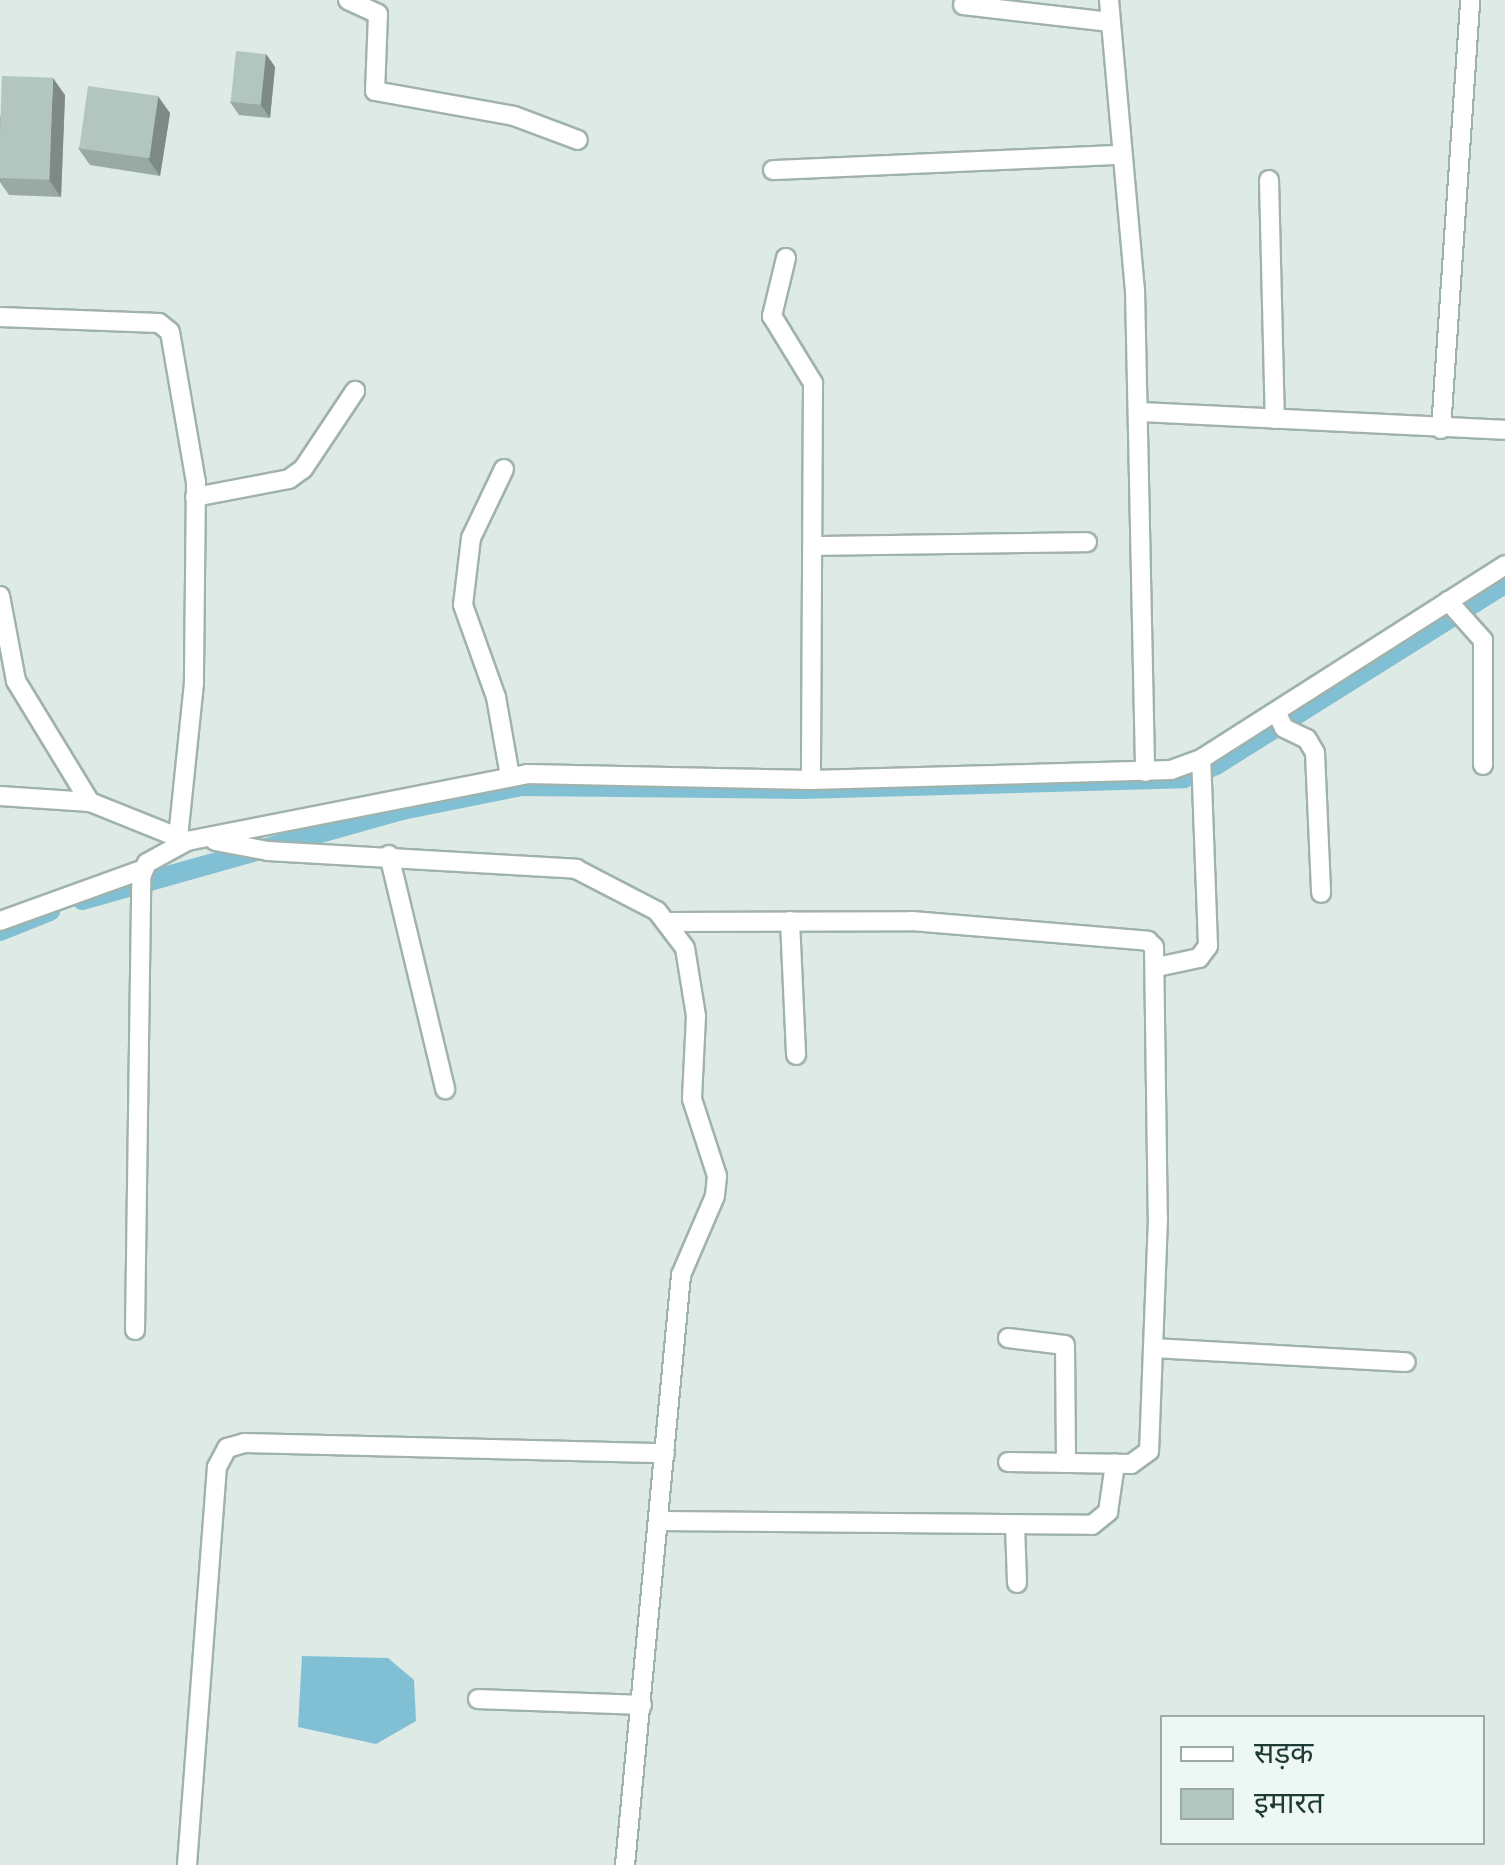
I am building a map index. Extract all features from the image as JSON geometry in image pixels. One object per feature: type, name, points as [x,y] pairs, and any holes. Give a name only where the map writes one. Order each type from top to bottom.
[{"type":"street","points":[[348,0],[378,14],[375,90],[514,116],[578,140]]},
{"type":"street","points":[[1108,0],[1118,155],[1135,289],[1145,772]]},
{"type":"street","points":[[1441,429],[1470,0]]},
{"type":"street","points":[[963,5],[1110,22]]},
{"type":"street","points":[[773,170],[1118,155]]},
{"type":"street","points":[[1269,180],[1276,419]]},
{"type":"street","points":[[786,258],[772,316],[813,383],[811,780]]},
{"type":"street","points":[[0,317],[165,325],[196,498],[194,683],[182,839],[141,878],[0,921]]},
{"type":"street","points":[[196,498],[289,479],[302,469],[355,391]]},
{"type":"street","points":[[1140,412],[1505,430]]},
{"type":"street","points":[[504,469],[470,538],[463,605],[496,697],[510,776]]},
{"type":"street","points":[[814,546],[1087,542]]},
{"type":"street","points":[[207,840],[510,776],[811,780],[1145,772],[1203,767],[1456,609],[1505,565]]},
{"type":"street","points":[[0,596],[16,680],[90,802]]},
{"type":"street","points":[[1456,609],[1483,640],[1483,765]]},
{"type":"street","points":[[1280,719],[1307,739],[1315,753],[1322,892]]},
{"type":"street","points":[[1156,966],[1199,958],[1208,946],[1203,767]]},
{"type":"street","points":[[0,796],[90,802],[182,839],[268,851],[576,868],[668,922],[690,962],[696,1016],[692,1099],[717,1176],[715,1196],[681,1275],[625,1865]]},
{"type":"street","points":[[389,855],[445,1090]]},
{"type":"street","points":[[135,1330],[141,878]]},
{"type":"street","points":[[790,921],[796,1055]]},
{"type":"street","points":[[668,922],[912,921],[1148,941],[1156,966],[1149,1452],[1140,1463],[1008,1462]]},
{"type":"street","points":[[1008,1338],[1065,1345],[1066,1463]]},
{"type":"street","points":[[1153,1348],[1406,1362]]},
{"type":"street","points":[[187,1865],[217,1467],[227,1448],[244,1443],[665,1453]]},
{"type":"street","points":[[660,1521],[1015,1525],[1103,1521],[1115,1464]]},
{"type":"street","points":[[1015,1525],[1017,1582]]},
{"type":"street","points":[[478,1699],[642,1706]]},
{"type":"water","points":[[302,1656],[388,1658],[414,1680],[416,1721],[376,1744],[298,1727]]},
{"type":"building","points":[[236,51],[266,54],[261,105],[231,102]]},
{"type":"building","points":[[2,76],[53,78],[49,180],[0,178]]},
{"type":"building","points":[[88,86],[158,96],[150,158],[79,148]]},
{"type":"waterway","points":[[82,900],[402,810],[521,786],[802,789],[1184,778],[1216,765],[1505,584]]},
{"type":"waterway","points":[[0,931],[50,911]]}]
